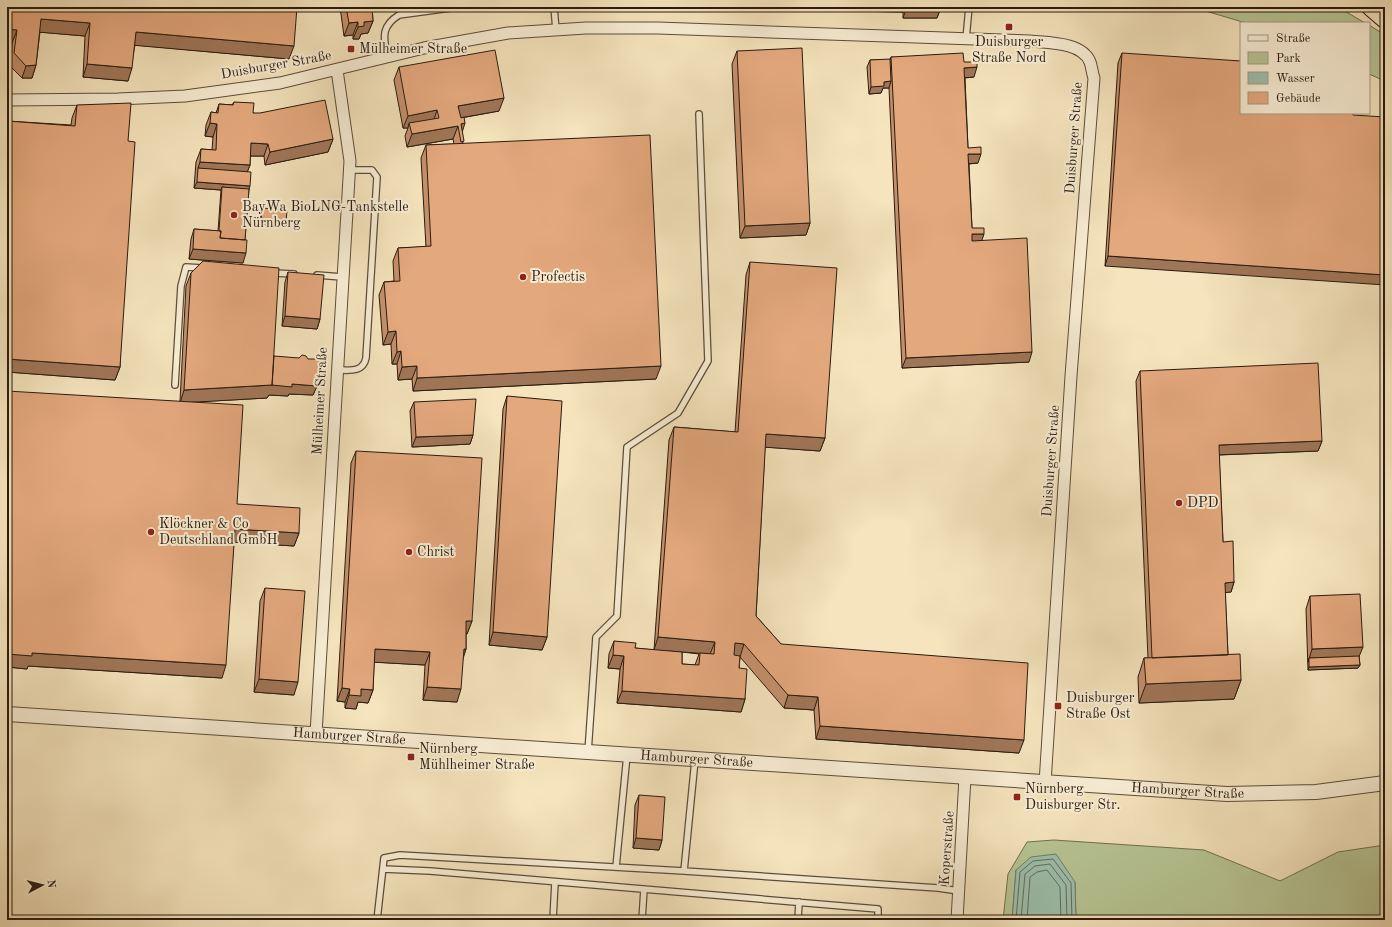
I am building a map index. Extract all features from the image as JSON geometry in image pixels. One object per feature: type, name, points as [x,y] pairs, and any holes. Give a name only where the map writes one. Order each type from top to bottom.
[{"type":"highway","points":[[1371,7],[1385,19]]},
{"type":"street","name":"Duisburger Straße","points":[[7,100],[118,99],[185,96],[280,82],[337,70],[424,48],[508,33],[556,30],[658,28],[1030,41],[1070,46],[1081,52],[1090,61],[1094,78],[1071,376],[1045,783]]},
{"type":"street","name":"Mülheimer Straße","points":[[316,734],[350,161],[337,70]]},
{"type":"street","name":"Hamburger Straße","points":[[7,714],[1045,783],[1253,794],[1316,792],[1385,783]]},
{"type":"street","name":"Koperstraße","points":[[957,920],[965,777]]},
{"type":"lane","points":[[388,57],[385,40],[386,27],[391,20],[399,15],[458,7]]},
{"type":"lane","points":[[554,7],[556,30]]},
{"type":"lane","points":[[966,39],[969,7]]},
{"type":"lane","points":[[588,752],[596,637],[618,616],[627,447],[678,413],[708,361],[699,114]]},
{"type":"lane","points":[[337,370],[358,370],[365,364],[377,177],[372,170],[349,170]]},
{"type":"lane","points":[[175,385],[181,286],[186,268],[210,269]]},
{"type":"lane","points":[[264,272],[303,275]]},
{"type":"lane","points":[[311,275],[342,277]]},
{"type":"lane","points":[[616,867],[627,755]]},
{"type":"lane","points":[[684,871],[691,785],[695,759]]},
{"type":"lane","points":[[377,920],[384,858],[400,855],[684,871],[938,888],[958,891]]},
{"type":"lane","points":[[382,869],[878,909],[878,920]]},
{"type":"lane","points":[[552,920],[555,882]]},
{"type":"lane","points":[[642,920],[644,889]]},
{"type":"lane","points":[[798,920],[799,902]]},
{"type":"green space","points":[[1192,7],[1338,7],[1363,22],[1243,22]]},
{"type":"green space","points":[[1370,26],[1385,35],[1385,81],[1370,74]]},
{"type":"green space","points":[[1054,840],[1204,850],[1280,881],[1338,852],[1385,845],[1385,920],[1076,920],[1075,882],[1016,870],[1012,920],[1003,920],[1008,874],[1027,842]]},
{"type":"water","points":[[1056,854],[1075,882],[1076,920],[1012,920],[1016,870],[1031,857]]},
{"type":"building","points":[[7,7],[297,7],[294,46],[136,32],[132,68],[87,64],[90,23],[41,19],[36,65],[26,66],[14,53],[17,30],[7,29]]},
{"type":"building","points":[[346,7],[372,7],[373,21],[364,22],[364,26],[358,27],[358,22],[349,23]]},
{"type":"building","points":[[802,48],[810,223],[745,226],[737,51]]},
{"type":"building","points":[[495,50],[504,98],[458,106],[461,118],[464,117],[465,123],[461,124],[464,141],[461,142],[458,126],[412,134],[409,123],[439,118],[437,110],[408,116],[399,67]]},
{"type":"building","points":[[963,53],[964,62],[977,62],[977,67],[964,68],[968,148],[981,147],[981,154],[968,154],[972,228],[984,228],[984,234],[972,234],[972,241],[1027,238],[1032,352],[906,358],[891,57]]},
{"type":"building","points":[[1122,53],[1240,61],[1240,114],[1353,114],[1385,117],[1385,275],[1108,256]]},
{"type":"building","points":[[890,59],[891,81],[884,82],[884,86],[871,87],[870,60]]},
{"type":"building","points":[[325,100],[333,139],[270,152],[268,144],[251,143],[250,165],[200,162],[201,149],[216,150],[217,124],[210,123],[211,112],[218,113],[219,104],[233,105],[234,102],[254,103],[253,113],[260,113]]},
{"type":"building","points":[[131,103],[128,141],[135,142],[120,367],[7,359],[7,121],[75,126],[77,105]]},
{"type":"building","name":"Profectis","points":[[650,135],[661,366],[417,378],[417,366],[402,367],[401,351],[397,352],[396,331],[388,332],[384,282],[400,281],[398,248],[431,246],[426,145]]},
{"type":"building","points":[[198,168],[251,172],[250,186],[197,182]]},
{"type":"building","points":[[222,187],[249,189],[245,240],[220,238],[221,231],[219,231]]},
{"type":"building","points":[[262,208],[287,210],[286,223],[261,221]]},
{"type":"building","points":[[194,229],[221,231],[220,238],[247,240],[246,253],[193,249]]},
{"type":"building","points":[[203,261],[279,268],[272,385],[184,390],[191,273]]},
{"type":"building","points":[[750,262],[837,268],[825,438],[766,434],[756,616],[781,644],[1028,663],[1024,740],[820,726],[818,697],[788,695],[744,644],[735,643],[734,655],[740,656],[739,668],[747,669],[745,699],[622,691],[624,656],[613,655],[614,641],[636,643],[635,648],[682,652],[682,664],[699,665],[700,653],[714,654],[715,642],[658,637],[674,427],[738,432]]},
{"type":"building","points":[[288,272],[324,275],[320,319],[285,316]]},
{"type":"building","points":[[302,355],[306,356],[308,359],[319,359],[317,386],[292,384],[292,387],[272,385],[274,356],[299,358]]},
{"type":"building","name":"DPD","points":[[1318,363],[1322,441],[1219,445],[1223,542],[1233,541],[1234,582],[1225,583],[1228,655],[1152,658],[1140,371]]},
{"type":"building","name":"Klöckner & Co Deutschland GmbH","points":[[7,391],[243,405],[237,504],[300,508],[299,533],[235,529],[226,665],[32,653],[32,656],[7,654]]},
{"type":"building","points":[[507,396],[562,401],[547,637],[493,632]]},
{"type":"building","points":[[476,399],[473,435],[416,437],[414,402]]},
{"type":"building","name":"Christ","points":[[356,451],[482,458],[472,621],[466,621],[466,649],[464,649],[461,689],[427,687],[430,652],[375,649],[373,690],[361,689],[361,696],[349,695],[350,689],[342,688]]},
{"type":"building","points":[[265,588],[305,591],[298,682],[259,679]]},
{"type":"building","points":[[1360,594],[1363,647],[1312,649],[1310,596]]},
{"type":"building","points":[[1240,654],[1241,680],[1146,684],[1144,658]]},
{"type":"building","points":[[1359,656],[1360,665],[1309,667],[1309,658]]},
{"type":"building","points":[[639,795],[665,797],[662,840],[636,838]]},
{"type":"place","name":"Duisburger Straße Nord","points":[[1009,27]]},
{"type":"place","name":"Mülheimer Straße","points":[[351,49]]},
{"type":"place","name":"BayWa BioLNG-Tankstelle Nürnberg","points":[[234,215]]},
{"type":"place","name":"Profectis","points":[[523,277]]},
{"type":"place","name":"DPD","points":[[1179,503]]},
{"type":"place","name":"Klöckner & Co Deutschland GmbH","points":[[151,532]]},
{"type":"place","name":"Christ","points":[[409,552]]},
{"type":"place","name":"Duisburger Straße Ost","points":[[1058,706]]},
{"type":"place","name":"Nürnberg Mühlheimer Straße","points":[[411,757]]},
{"type":"place","name":"Nürnberg Duisburger Str.","points":[[1017,797]]}]
